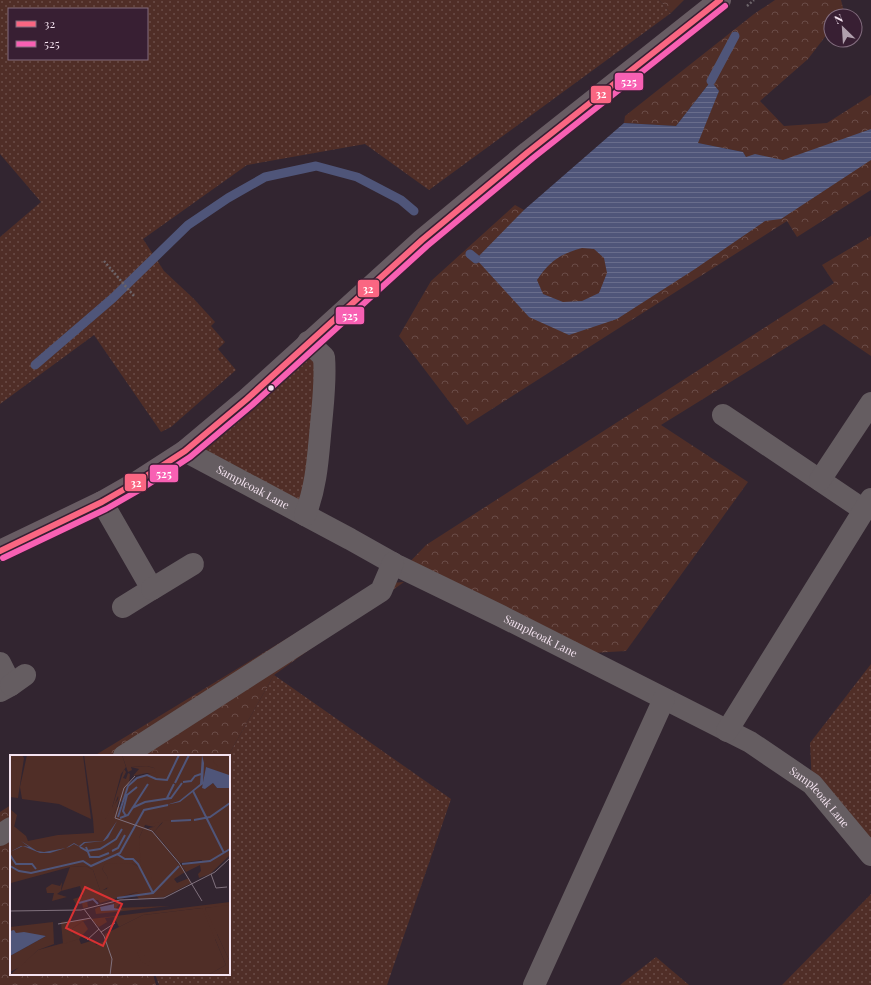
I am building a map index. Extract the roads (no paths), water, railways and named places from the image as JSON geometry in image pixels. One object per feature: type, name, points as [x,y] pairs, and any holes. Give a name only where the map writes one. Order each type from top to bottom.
[{"type":"main road","points":[[0,551],[102,502],[138,482],[185,451],[247,399],[308,342],[452,215],[528,152],[720,0]]},
{"type":"street","points":[[305,515],[310,502],[316,475],[325,374],[324,357],[308,342]]},
{"type":"street","points":[[820,480],[871,403]]},
{"type":"street","points":[[723,415],[820,480],[868,504],[727,730]]},
{"type":"street","name":"Sampleoak Lane","points":[[185,451],[393,563],[750,742],[812,784],[871,855]]},
{"type":"street","points":[[102,502],[152,589]]},
{"type":"street","points":[[126,755],[381,591],[393,563]]},
{"type":"street","points":[[123,607],[193,564]]},
{"type":"street","points":[[0,663],[12,684]]},
{"type":"street","points":[[534,985],[664,699]]},
{"type":"street","points":[[0,835],[10,829]]},
{"type":"water","points":[[711,81],[719,91],[698,143],[743,152],[746,157],[755,154],[783,160],[871,129],[871,160],[781,219],[765,221],[695,269],[617,319],[569,335],[529,317],[476,259],[524,210],[624,123],[676,126]],"holes":[[[582,248],[594,249],[604,258],[607,273],[599,293],[582,301],[563,302],[543,294],[537,280],[551,263],[574,250]]]},
{"type":"waterway","points":[[711,81],[735,36]]},
{"type":"waterway","points":[[35,365],[113,298],[188,225],[228,198],[265,177],[316,166],[357,177],[401,200],[414,211]]},
{"type":"waterway","points":[[470,254],[476,259]]}]
